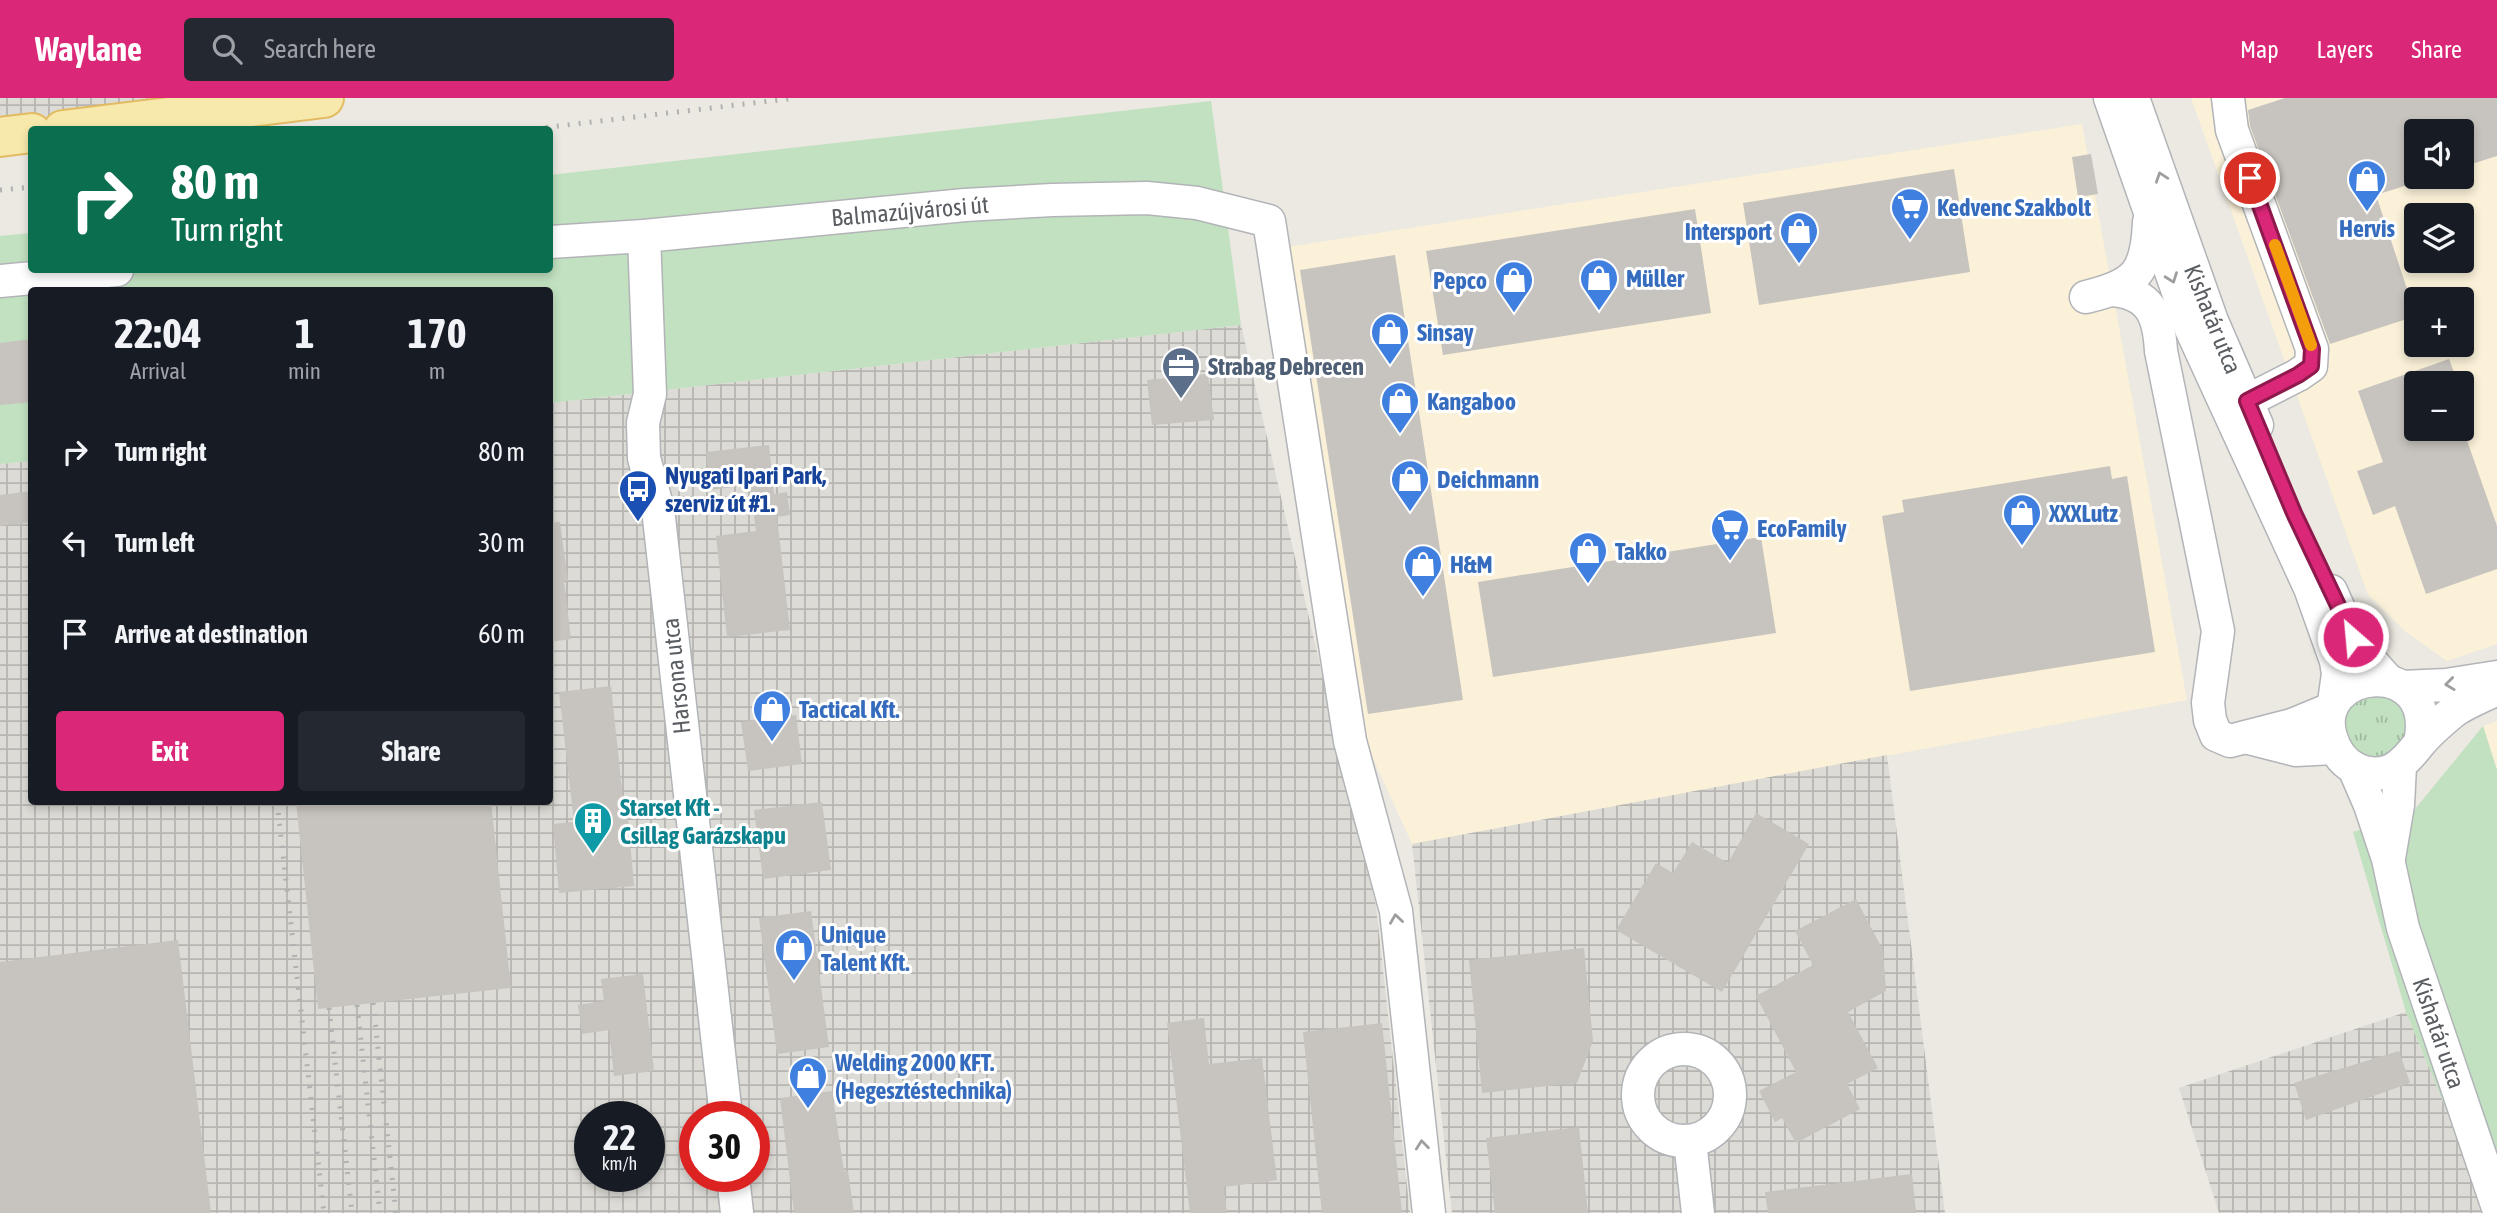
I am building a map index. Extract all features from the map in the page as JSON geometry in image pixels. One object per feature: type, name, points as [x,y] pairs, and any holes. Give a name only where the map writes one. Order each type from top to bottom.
[{"type":"main road","points":[[96,126],[324,98]]},
{"type":"main road","points":[[0,137],[28,134]]},
{"type":"street","name":"Kishatár utca","points":[[2110,98],[2191,329],[2310,588],[2336,660],[2338,674],[2333,706]]},
{"type":"street","name":"Kishatár utca","points":[[2133,98],[2189,260],[2294,513],[2345,625],[2368,660],[2395,683]]},
{"type":"street","points":[[2228,98],[2232,130],[2312,349],[2311,366],[2247,401]]},
{"type":"street","name":"Balmazújvárosi út","points":[[553,242],[644,236],[965,205],[1052,200],[1147,198],[1197,203],[1269,221],[1350,741],[1396,911],[1429,1213]]},
{"type":"street","points":[[2149,214],[2144,262],[2139,271],[2112,290],[2086,297],[2107,302],[2135,318],[2161,351],[2218,631],[2208,703],[2210,720],[2216,735],[2230,741],[2292,725],[2333,706]]},
{"type":"street","name":"Harsona utca","points":[[644,236],[650,394],[643,423],[644,458],[658,509],[724,1101]]},
{"type":"street","points":[[0,281],[85,273]]},
{"type":"street","points":[[2344,758],[2328,729],[2333,706],[2344,691],[2357,682],[2372,679],[2395,683],[2446,685],[2497,677]]},
{"type":"street","points":[[2388,859],[2402,774],[2423,727],[2421,712],[2414,698],[2395,683]]},
{"type":"street","points":[[2245,737],[2296,750],[2344,758],[2377,773],[2389,771],[2455,710],[2497,689]]},
{"type":"street","name":"Kishatár utca","points":[[2344,758],[2370,805],[2388,859],[2403,928],[2497,1205]]},
{"type":"street","points":[[1690,1142],[1698,1213]]},
{"type":"street","points":[[735,1192],[737,1213]]},
{"type":"shaded area","points":[[0,98],[320,98],[64,126],[28,126],[28,130],[0,133]]},
{"type":"shaded area","points":[[2191,98],[2497,98],[2497,644],[2447,661],[2406,632],[2368,595]]},
{"type":"shaded area","points":[[2082,124],[2187,700],[1412,844],[1357,723],[1287,247]]},
{"type":"shaded area","points":[[1241,325],[1376,906],[1410,1213],[0,1213],[0,464],[28,461],[28,805],[553,805],[553,403]]},
{"type":"shaded area","points":[[2497,721],[2497,770],[2483,726]]},
{"type":"shaded area","points":[[1887,755],[1945,1213],[1452,1213],[1412,844]]},
{"type":"shaded area","points":[[2406,1012],[2489,1213],[2219,1213],[2179,1088]]},
{"type":"green space","points":[[1211,101],[1241,325],[553,403],[553,287],[28,287],[28,461],[0,464],[0,236],[28,233],[28,273],[553,273],[553,175]]},
{"type":"green space","points":[[2397,694],[2412,731],[2384,761],[2353,755],[2338,717],[2348,698]]},
{"type":"green space","points":[[2483,726],[2497,770],[2497,1213],[2489,1213],[2406,1012],[2353,832],[2411,814]]},
{"type":"building","points":[[2285,98],[2497,98],[2497,156],[2474,163],[2474,119],[2404,119],[2404,186],[2376,195],[2406,287],[2404,287],[2404,320],[2330,344],[2250,126],[2248,110]]},
{"type":"building","points":[[2091,154],[2098,194],[2078,197],[2072,157]]},
{"type":"building","points":[[1954,169],[1970,272],[1759,305],[1743,203]]},
{"type":"building","points":[[1695,209],[1711,313],[1443,355],[1426,251]]},
{"type":"building","points":[[1395,255],[1463,700],[1368,714],[1300,270]]},
{"type":"building","points":[[28,340],[28,402],[0,405],[0,343]]},
{"type":"building","points":[[2449,359],[2454,371],[2415,371]]},
{"type":"building","name":"Strabag Debrecen","points":[[1208,374],[1214,420],[1152,425],[1147,380]]},
{"type":"building","points":[[2404,375],[2404,441],[2467,441],[2497,526],[2497,569],[2426,594],[2395,506],[2373,515],[2357,471],[2383,462],[2358,391]]},
{"type":"building","points":[[769,445],[774,494],[787,492],[790,515],[777,517],[790,630],[727,637],[716,536],[756,531],[750,485],[710,490],[706,452]]},
{"type":"building","points":[[2110,466],[2112,479],[2127,476],[2155,652],[1910,691],[1882,516],[1904,512],[1902,500]]},
{"type":"building","points":[[28,492],[28,522],[0,526],[0,495]]},
{"type":"building","points":[[560,522],[568,581],[564,581],[571,639],[553,642],[553,523]]},
{"type":"building","points":[[1761,537],[1776,633],[1493,677],[1478,582]]},
{"type":"building","points":[[611,686],[634,886],[559,893],[553,824],[574,822],[559,692]]},
{"type":"building","name":"Tactical Kft.","points":[[796,715],[802,764],[748,771],[741,722]]},
{"type":"building","points":[[822,802],[831,870],[763,879],[754,810]]},
{"type":"building","points":[[296,805],[491,805],[511,988],[318,1009]]},
{"type":"building","points":[[1756,813],[1809,844],[1722,992],[1616,930],[1656,863],[1673,873],[1692,842],[1728,863]]},
{"type":"building","points":[[1856,899],[1883,950],[1886,991],[1848,1012],[1878,1068],[1847,1084],[1860,1109],[1796,1143],[1782,1118],[1775,1122],[1759,1091],[1796,1072],[1756,996],[1813,965],[1795,931]]},
{"type":"building","name":"Unique Talent Kft.","points":[[811,911],[829,1047],[777,1054],[759,918]]},
{"type":"building","points":[[178,940],[211,1213],[0,1213],[0,962]]},
{"type":"building","points":[[1584,948],[1593,1041],[1577,1083],[1482,1093],[1469,960]]},
{"type":"building","points":[[643,974],[654,1071],[614,1076],[609,1030],[582,1034],[578,1005],[604,1001],[601,979]]},
{"type":"building","points":[[1204,1018],[1209,1064],[1262,1058],[1277,1180],[1224,1187],[1227,1213],[1190,1213],[1167,1023]]},
{"type":"building","points":[[1382,1023],[1402,1213],[1322,1213],[1303,1032]]},
{"type":"building","points":[[2399,1051],[2410,1083],[2306,1120],[2294,1083]]},
{"type":"building","points":[[832,1091],[844,1171],[848,1171],[854,1213],[794,1213],[780,1098]]},
{"type":"building","points":[[1579,1127],[1588,1213],[1495,1213],[1486,1138]]},
{"type":"building","points":[[1912,1174],[1916,1213],[1768,1213],[1765,1192]]},
{"type":"railway","points":[[553,127],[796,98]]},
{"type":"railway","points":[[0,190],[28,187]]},
{"type":"railway","points":[[277,805],[324,1213]]},
{"type":"railway","points":[[373,1003],[396,1213]]},
{"type":"railway","points":[[357,1005],[380,1213]]},
{"type":"railway","points":[[329,1008],[352,1213]]},
{"type":"slow traffic","points":[[2275,245],[2311,345]]},
{"type":"place","name":"Hervis","points":[[2367,213]]},
{"type":"place","name":"Kedvenc Szakbolt","points":[[1910,241]]},
{"type":"place","name":"Intersport","points":[[1799,265]]},
{"type":"place","name":"Müller","points":[[1599,312]]},
{"type":"place","name":"Pepco","points":[[1514,314]]},
{"type":"place","name":"Sinsay","points":[[1390,366]]},
{"type":"place","name":"Strabag Debrecen","points":[[1181,400]]},
{"type":"place","name":"Kangaboo","points":[[1400,435]]},
{"type":"place","name":"Deichmann","points":[[1410,513]]},
{"type":"place","name":"Nyugati Ipari Park, szerviz út #1.","points":[[638,523]]},
{"type":"place","name":"XXXLutz","points":[[2022,547]]},
{"type":"place","name":"EcoFamily","points":[[1730,562]]},
{"type":"place","name":"Takko","points":[[1588,585]]},
{"type":"place","name":"H&M","points":[[1423,598]]},
{"type":"place","name":"Tactical Kft.","points":[[772,743]]},
{"type":"place","name":"Starset Kft - Csillag Garázskapu","points":[[593,855]]},
{"type":"place","name":"Unique Talent Kft.","points":[[794,982]]},
{"type":"place","name":"Welding 2000 KFT. (Hegesztéstechnika)","points":[[808,1110]]},
{"type":"route","points":[[2250,178],[2312,349],[2311,366],[2247,401],[2294,513],[2353,637]]}]
